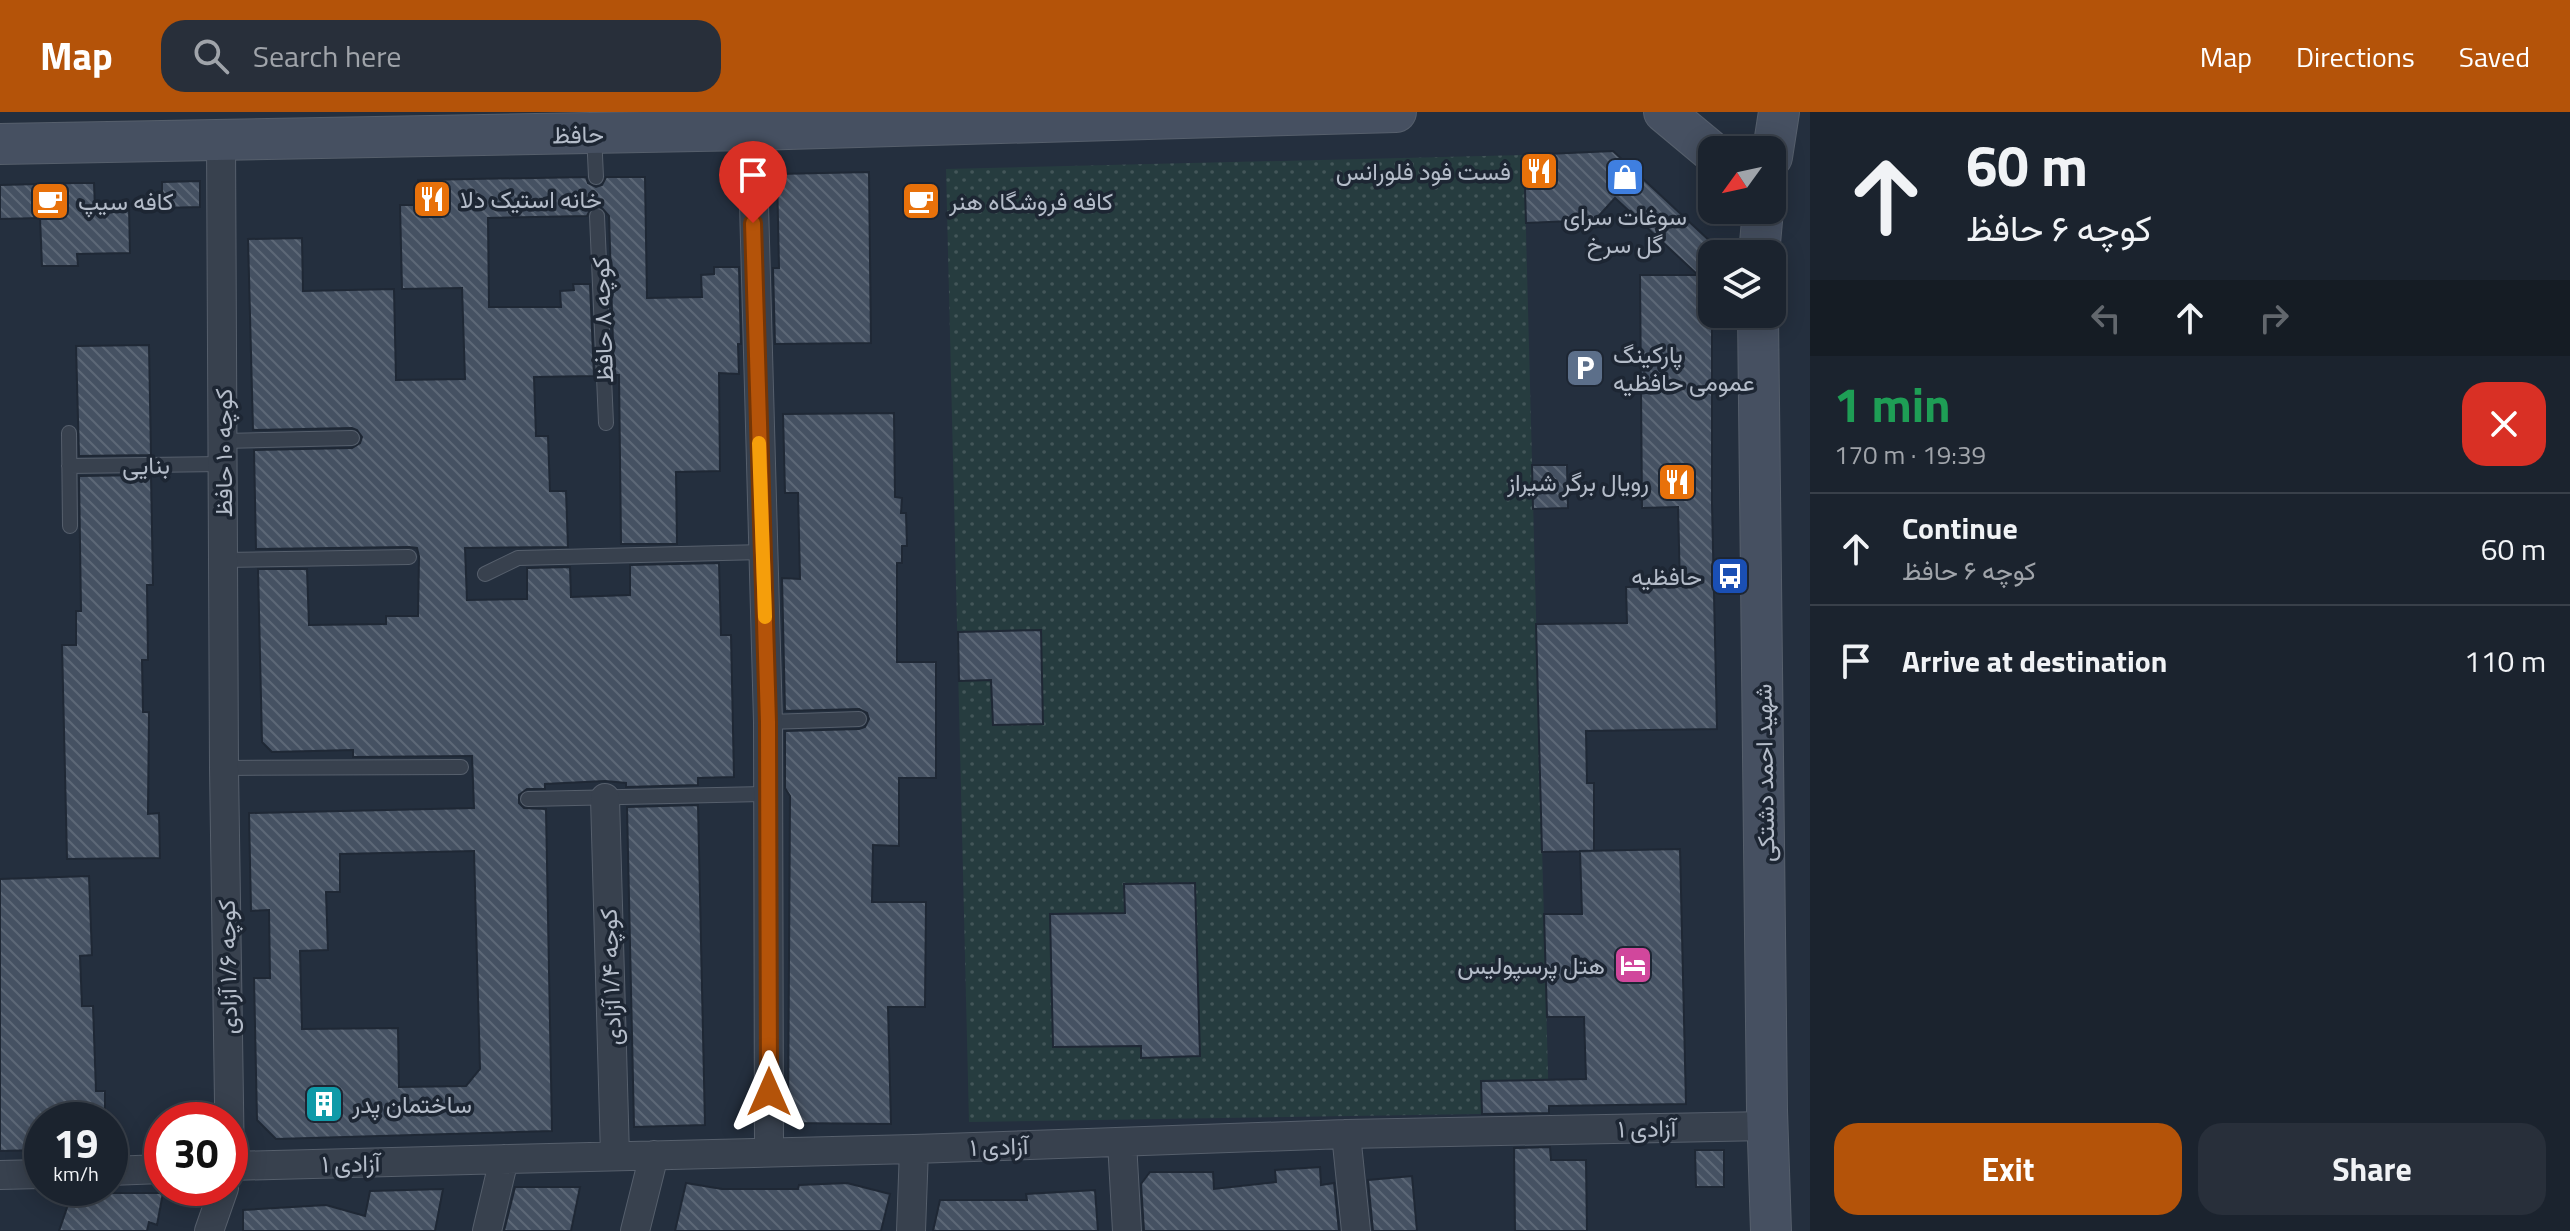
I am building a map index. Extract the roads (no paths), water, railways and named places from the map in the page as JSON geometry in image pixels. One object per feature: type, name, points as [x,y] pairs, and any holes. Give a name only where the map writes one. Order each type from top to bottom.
[{"type":"main road","name":"حافظ","points":[[0,144],[594,134],[1396,112]]},
{"type":"main road","points":[[1664,112],[1698,140]]},
{"type":"main road","points":[[1775,136],[1779,112]]},
{"type":"main road","name":"شهید احمد دشتکی","points":[[1758,328],[1771,1231]]},
{"type":"street","points":[[752,130],[768,722],[769,1151]]},
{"type":"street","name":"کوچه ۱۰ حافظ","points":[[221,139],[224,768]]},
{"type":"street","name":"کوچه ۱/۶ آزادی","points":[[224,768],[228,1102]]},
{"type":"street","name":"کوچه ۱/۴ آزادی","points":[[605,798],[615,1156]]},
{"type":"street","name":"آزادی ۱","points":[[248,1171],[769,1151],[1346,1134],[1768,1126]]},
{"type":"street","points":[[1346,1134],[1356,1231]]},
{"type":"street","points":[[1122,1142],[1127,1231]]},
{"type":"street","points":[[911,1231],[914,1149]]},
{"type":"street","points":[[635,1231],[654,1155]]},
{"type":"street","points":[[487,1231],[504,1159]]},
{"type":"street","points":[[0,1175],[24,1174]]},
{"type":"street","points":[[209,1231],[217,1206]]},
{"type":"lane","points":[[594,134],[596,177]]},
{"type":"lane","name":"کوچه ۸ حافظ","points":[[597,216],[606,423]]},
{"type":"lane","points":[[69,433],[70,526]]},
{"type":"lane","name":"بنایی","points":[[69,466],[352,438]]},
{"type":"lane","points":[[485,574],[518,558],[763,552]]},
{"type":"lane","points":[[223,560],[409,557]]},
{"type":"lane","points":[[768,722],[859,719]]},
{"type":"lane","points":[[224,768],[461,767]]},
{"type":"lane","points":[[528,799],[768,794]]},
{"type":"place","name":"فست فود فلورانس","points":[[1539,171]]},
{"type":"place","name":"سوغات سرای گل سرخ","points":[[1625,177]]},
{"type":"place","name":"خانه استیک دلا","points":[[432,199]]},
{"type":"place","name":"کافه سیپ","points":[[50,201]]},
{"type":"place","name":"کافه فروشگاه هنر","points":[[921,201]]},
{"type":"place","name":"پارکینگ عمومی حافظیه","points":[[1585,368]]},
{"type":"place","name":"رویال برگر شیراز","points":[[1677,482]]},
{"type":"place","name":"حافظیه","points":[[1730,576]]},
{"type":"place","name":"هتل پرسپولیس","points":[[1633,965]]},
{"type":"place","name":"ساختمان پدر","points":[[324,1104]]}]
